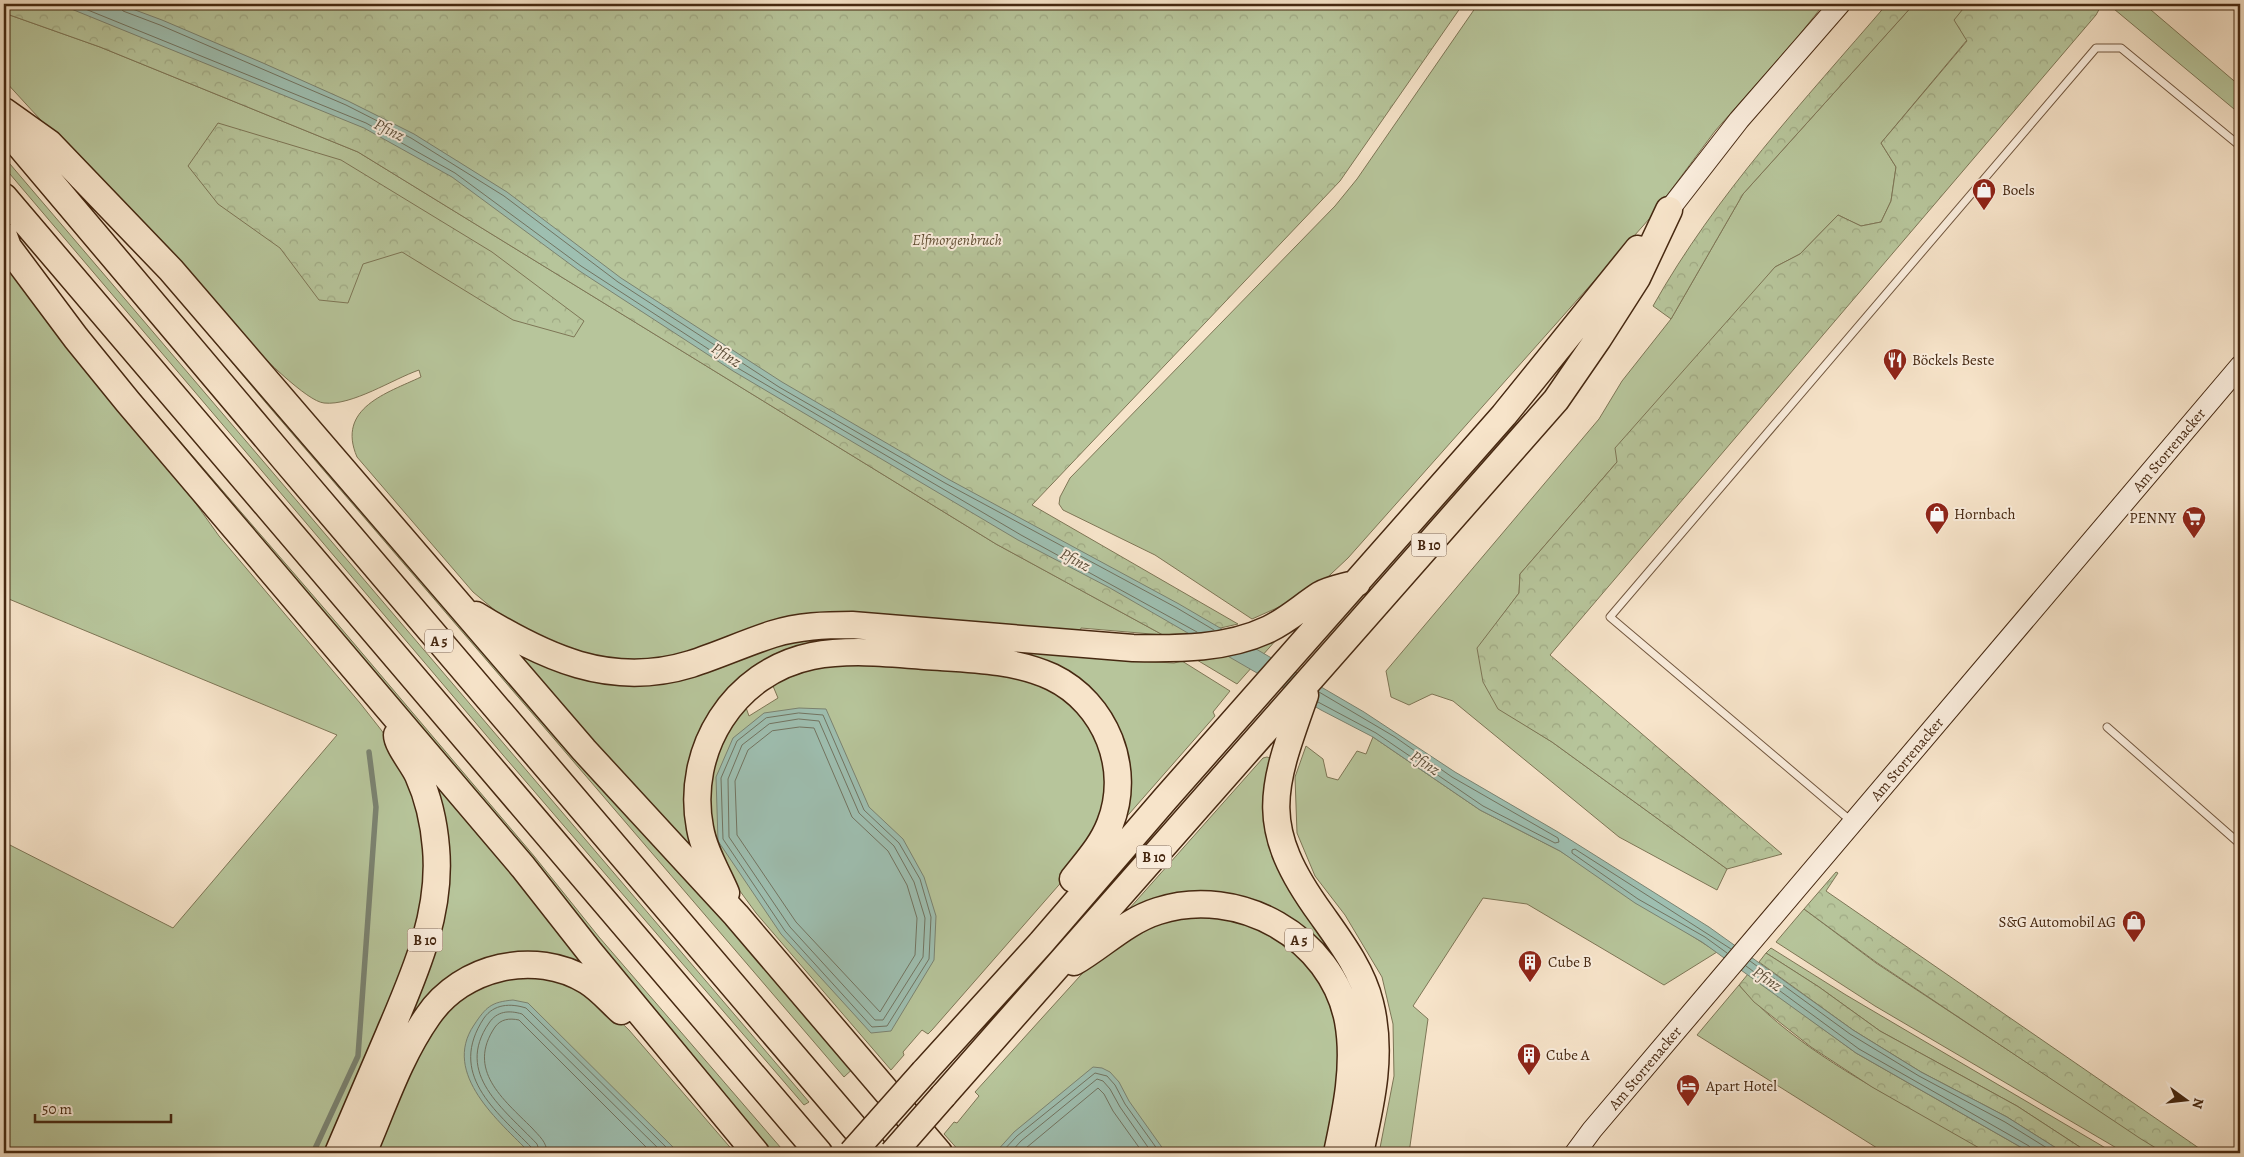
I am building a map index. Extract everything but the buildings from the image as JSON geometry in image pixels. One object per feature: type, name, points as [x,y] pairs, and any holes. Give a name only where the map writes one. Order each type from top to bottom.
[{"type":"highway","points":[[4,111],[49,143],[171,270],[584,750],[736,915],[939,1153]]},
{"type":"highway","name":"A 5","points":[[4,127],[324,506],[876,1153]]},
{"type":"highway","points":[[4,197],[819,1153]]},
{"type":"highway","name":"B 10","points":[[852,1153],[1041,943],[1504,416],[1669,210]]},
{"type":"highway","name":"B 10","points":[[893,1153],[1051,975],[1281,729],[1309,682],[1556,400],[1637,278],[1669,210]]},
{"type":"highway","points":[[4,236],[8,247],[116,388],[523,867],[756,1153]]},
{"type":"highway","points":[[456,602],[508,634],[558,659],[583,667],[614,672],[666,670],[690,664],[774,634],[815,626],[852,624],[1133,648],[1174,649],[1212,645],[1236,640],[1278,624],[1322,594],[1358,583]]},
{"type":"highway","points":[[736,915],[704,843],[697,800],[700,769],[706,746],[721,717],[737,697],[776,668],[812,656],[837,652],[887,653],[985,660],[1025,668],[1062,683],[1075,692],[1096,714],[1104,725],[1114,749],[1118,784],[1111,822],[1097,849],[1048,914],[1041,943]]},
{"type":"highway","name":"B 10","points":[[338,1153],[410,983],[423,947],[436,894],[438,868],[432,821],[426,796],[418,775],[397,740],[398,719]]},
{"type":"highway","name":"A 5","points":[[1281,729],[1283,753],[1275,796],[1275,816],[1283,849],[1300,885],[1354,966],[1370,1002],[1374,1022],[1376,1063],[1374,1086],[1360,1153]]},
{"type":"highway","name":"A 5","points":[[1051,975],[1091,952],[1128,924],[1156,911],[1177,906],[1204,904],[1232,908],[1261,916],[1284,927],[1310,949],[1330,975],[1341,997],[1348,1021],[1350,1045],[1348,1097],[1337,1153]]},
{"type":"highway","points":[[363,1153],[403,1061],[428,1014],[468,979],[484,972],[516,965],[546,966],[587,981],[610,1000],[718,1108]]},
{"type":"street","points":[[1669,210],[1739,120],[1840,4]]},
{"type":"street","name":"Am Storrenacker","points":[[1575,1153],[2240,366]]},
{"type":"lane","points":[[1854,823],[1610,617],[2096,48],[2121,48],[2240,146]]},
{"type":"lane","points":[[2108,727],[2240,844]]},
{"type":"green space","name":"Elfmorgenbruch","points":[[4,4],[1463,4],[1340,181],[1032,505],[1238,624],[1203,632],[1163,635],[996,544],[358,152],[100,47],[4,13]]},
{"type":"green space","points":[[1478,4],[1824,4],[1796,39],[1715,131],[1650,218],[1348,558],[1315,589],[1282,611],[1279,607],[1252,619],[1155,555],[1063,510],[1059,504],[1060,497],[1070,478],[1335,206],[1357,179]]},
{"type":"green space","points":[[1887,4],[1914,4],[1743,194],[1671,319],[1653,306],[1704,225],[1762,149]]},
{"type":"green space","points":[[1914,4],[1967,4],[1955,20],[1967,40],[1881,143],[1896,167],[1891,201],[1881,222],[1861,226],[1838,215],[1800,254],[1775,267],[1617,462],[1520,574],[1519,593],[1478,648],[1498,708],[1552,742],[1727,869],[1717,890],[1619,837],[1453,701],[1432,694],[1409,705],[1391,697],[1386,671],[1599,419],[1622,381],[1671,319],[1743,194]]},
{"type":"green space","points":[[1967,4],[2102,4],[2096,15],[1550,655],[1782,854],[1727,869],[1552,742],[1498,709],[1483,682],[1477,648],[1519,593],[1520,574],[1617,462],[1615,448],[1775,267],[1800,254],[1838,215],[1861,226],[1881,222],[1891,201],[1896,167],[1881,143],[1967,41],[1954,20]]},
{"type":"green space","points":[[2108,4],[2144,4],[2240,86],[2240,114]]},
{"type":"green space","points":[[4,13],[100,47],[358,152],[996,544],[1163,635],[1081,628],[1080,632],[1005,627],[716,645],[643,665],[551,647],[497,612],[473,592],[357,457],[352,440],[353,426],[359,414],[380,396],[421,377],[419,370],[360,396],[335,403],[324,403],[307,395],[282,374],[219,312],[4,80]]},
{"type":"green space","points":[[218,123],[341,160],[492,252],[584,321],[574,337],[513,320],[402,252],[363,264],[348,303],[319,300],[280,248],[218,204],[188,166]]},
{"type":"green space","points":[[4,157],[809,1102],[804,1105],[503,755],[4,167]]},
{"type":"green space","points":[[4,259],[167,463],[219,536],[382,731],[402,763],[417,795],[428,856],[422,920],[328,1153],[4,1153],[4,842],[173,928],[337,735],[4,597]]},
{"type":"green space","points":[[183,304],[857,1065],[844,1077],[266,403]]},
{"type":"green space","points":[[97,345],[329,614],[534,856],[599,937],[781,1148],[778,1153],[765,1153]]},
{"type":"green space","points":[[832,633],[1120,660],[1174,663],[1182,661],[1230,691],[1213,712],[1215,716],[1122,822],[1123,812],[1076,681],[835,642],[715,710],[700,856],[612,767],[504,639],[567,672],[760,649]]},
{"type":"green space","points":[[1277,639],[1237,684],[1197,660],[1233,654]]},
{"type":"green space","points":[[825,663],[958,666],[1042,681],[1087,717],[1108,765],[1102,820],[1065,878],[932,1030],[928,1034],[922,1030],[903,1052],[904,1055],[891,1070],[756,913],[737,887],[721,858],[708,807],[713,756],[744,702],[749,716],[778,698],[773,686],[763,685]]},
{"type":"green space","points":[[1373,737],[1480,810],[1560,851],[1717,952],[1664,985],[1527,904],[1483,898],[1413,1006],[1428,1019],[1409,1153],[1379,1153],[1394,1076],[1393,1024],[1382,977],[1345,915],[1315,876],[1297,833],[1295,777],[1306,746],[1323,759],[1327,777],[1338,780],[1357,751],[1366,754]]},
{"type":"green space","points":[[1263,758],[1272,759],[1268,794],[1360,995],[1360,1044],[1278,913],[1121,918]]},
{"type":"green space","points":[[423,767],[594,972],[535,954],[406,1031],[410,1008],[428,959]]},
{"type":"green space","points":[[1836,872],[1838,873],[1826,891],[2206,1153],[2164,1153],[1876,962],[1804,909]]},
{"type":"green space","points":[[1804,909],[1876,963],[2164,1153],[2125,1153],[1875,1006],[1776,942]]},
{"type":"green space","points":[[1225,915],[1283,938],[1324,985],[1341,1044],[1327,1153],[961,1153],[944,1134],[954,1122],[957,1123],[979,1096],[975,1092],[1099,955],[1161,920]]},
{"type":"green space","points":[[1771,948],[1846,995],[2114,1153],[2089,1153],[2017,1106],[1880,1031],[1819,987],[1766,953]]},
{"type":"green space","points":[[1766,953],[1819,987],[1880,1031],[2017,1106],[2089,1153],[2064,1153],[2007,1117],[1921,1072],[1853,1030],[1759,962]]},
{"type":"green space","points":[[1748,974],[1856,1053],[2031,1153],[1988,1153],[1872,1087],[1811,1047],[1754,1002],[1739,985]]},
{"type":"green space","points":[[517,975],[564,981],[602,1004],[629,1030],[735,1153],[374,1153],[407,1077],[438,1020],[476,987]]},
{"type":"green space","points":[[1739,985],[1777,1022],[1822,1056],[1869,1085],[1972,1141],[1988,1153],[1885,1153],[1697,1035]]},
{"type":"water","name":"Pfinz","points":[[59,4],[119,4],[263,63],[348,101],[414,134],[507,192],[621,278],[782,382],[948,479],[1179,604],[1364,712],[1455,772],[1558,832],[1709,927],[1853,1030],[1921,1072],[2007,1117],[2064,1153],[2031,1153],[1856,1053],[1702,942],[1635,903],[1560,851],[1480,810],[1373,737],[1321,710],[1110,588],[1018,540],[733,371],[578,270],[452,177],[364,128]]},
{"type":"water","points":[[799,708],[826,709],[869,807],[903,839],[924,877],[936,916],[934,960],[891,1031],[871,1033],[781,934],[718,841],[716,777],[733,738],[764,713]]},
{"type":"water","points":[[513,1000],[528,1003],[679,1153],[530,1153],[490,1112],[478,1096],[469,1079],[465,1061],[466,1043],[474,1025],[482,1014],[494,1004]]},
{"type":"water","points":[[1093,1067],[1102,1068],[1110,1072],[1119,1082],[1129,1101],[1166,1153],[995,1153],[1014,1132]]},
{"type":"waterway","points":[[313,1153],[358,1056],[376,807],[369,752]]},
{"type":"place","name":"Boels","points":[[1984,211]]},
{"type":"place","name":"Böckels Beste","points":[[1895,381]]},
{"type":"place","name":"Hornbach","points":[[1937,535]]},
{"type":"place","name":"PENNY","points":[[2194,539]]},
{"type":"place","name":"S&G Automobil AG","points":[[2134,943]]},
{"type":"place","name":"Cube B","points":[[1530,983]]},
{"type":"place","name":"Cube A","points":[[1529,1076]]},
{"type":"place","name":"Apart Hotel","points":[[1688,1107]]}]
